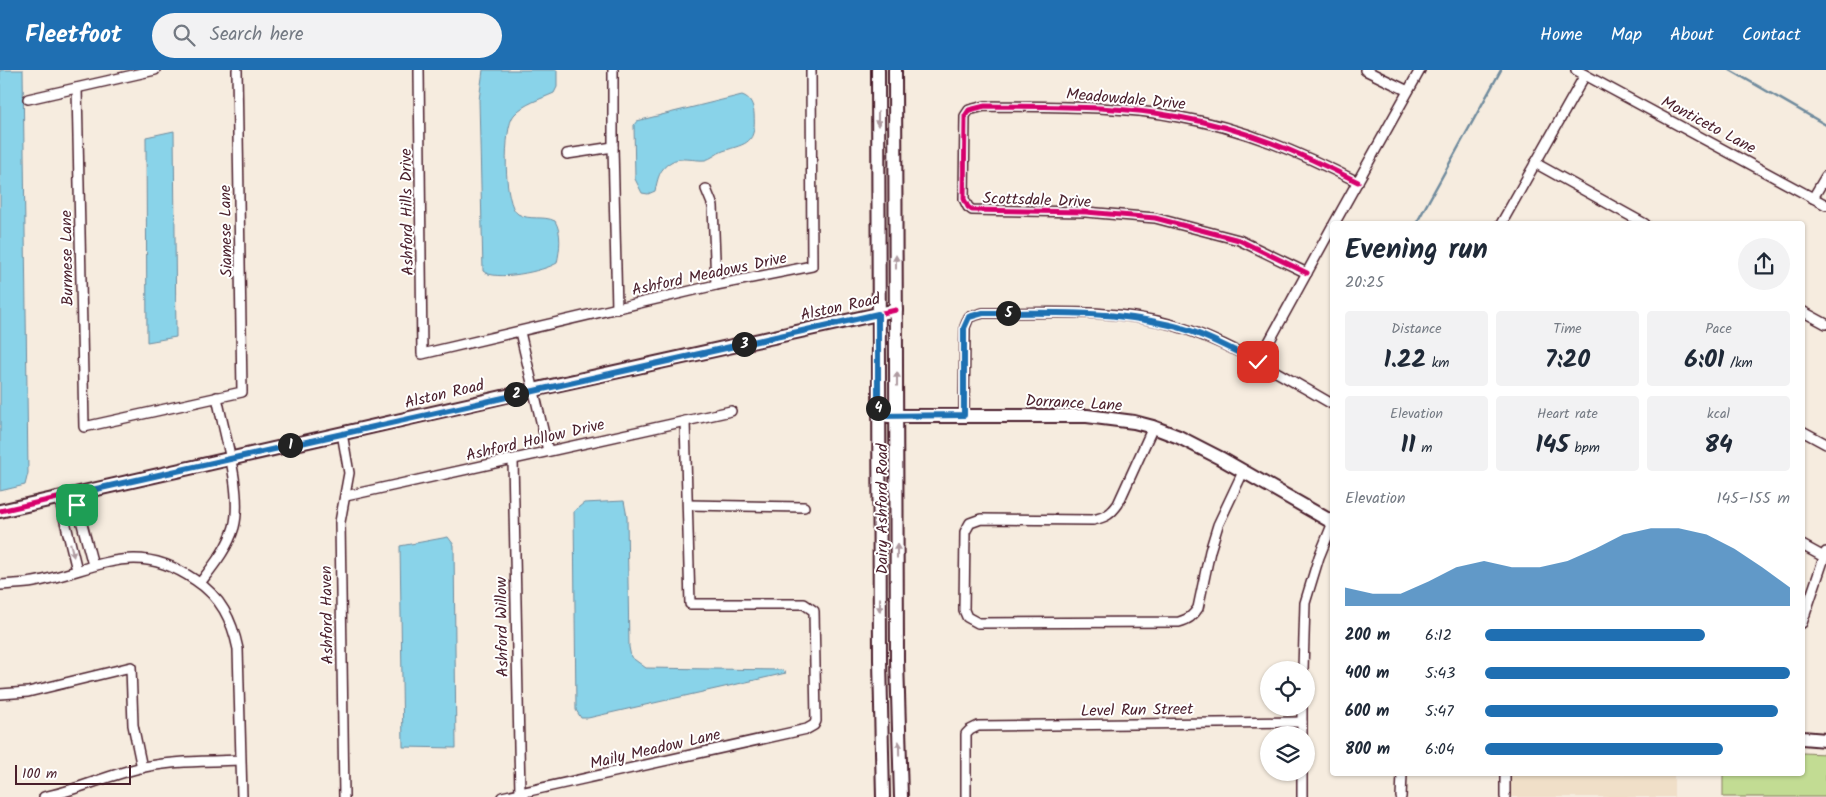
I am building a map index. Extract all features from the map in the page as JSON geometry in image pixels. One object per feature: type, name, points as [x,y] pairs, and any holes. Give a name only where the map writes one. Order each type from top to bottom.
[{"type":"main road","name":"Dairy Ashford Road","points":[[878,70],[878,416],[883,797]]},
{"type":"main road","name":"Dairy Ashford Road","points":[[895,70],[897,660],[901,797]]},
{"type":"main road","name":"Alston Road","points":[[0,511],[896,310]]},
{"type":"main road","name":"Dorrance Lane","points":[[878,416],[1087,416],[1111,418],[1152,427],[1212,453],[1330,522]]},
{"type":"main road","points":[[880,660],[897,660]]},
{"type":"main road","points":[[1805,738],[1826,740]]},
{"type":"street","points":[[28,99],[155,70]]},
{"type":"street","name":"Siamese Lane","points":[[217,397],[242,392],[237,70]]},
{"type":"street","name":"Ashford Hills Drive","points":[[419,70],[422,354]]},
{"type":"street","points":[[613,70],[612,147],[617,309]]},
{"type":"street","name":"Ashford Meadows Drive","points":[[422,354],[716,285],[812,266],[811,70]]},
{"type":"street","points":[[1365,70],[1408,91]]},
{"type":"street","points":[[1336,221],[1420,70]]},
{"type":"street","name":"Monticeto Lane","points":[[1576,70],[1826,206]]},
{"type":"street","points":[[1503,221],[1585,75]]},
{"type":"street","name":"Burmese Lane","points":[[77,88],[84,428],[217,397]]},
{"type":"street","name":"Meadowdale Drive","points":[[968,207],[964,199],[964,116],[969,110],[985,106],[1092,108],[1181,117],[1250,135],[1290,149],[1358,182]]},
{"type":"street","points":[[567,154],[612,147]]},
{"type":"street","points":[[1535,163],[1640,221]]},
{"type":"street","points":[[1813,198],[1826,176]]},
{"type":"street","points":[[706,189],[713,206],[716,285]]},
{"type":"street","name":"Scottsdale Drive","points":[[968,207],[972,210],[1086,212],[1155,218],[1240,240],[1307,273]]},
{"type":"street","points":[[1258,362],[1330,231]]},
{"type":"street","points":[[964,415],[964,328],[969,317],[974,314],[993,313],[1095,314],[1133,317],[1172,325],[1205,337],[1258,362],[1330,403]]},
{"type":"street","points":[[1805,313],[1826,324]]},
{"type":"street","points":[[520,332],[548,451]]},
{"type":"street","points":[[200,583],[221,555],[234,526],[236,492],[217,397]]},
{"type":"street","name":"Ashford Hollow Drive","points":[[346,496],[731,411]]},
{"type":"street","points":[[685,421],[688,505],[804,507]]},
{"type":"street","points":[[1152,427],[1112,514],[1093,520],[980,519],[970,523],[964,532],[964,610],[970,620],[978,623],[1179,622],[1194,616],[1198,608],[1210,551],[1218,526],[1243,472]]},
{"type":"street","name":"Ashford Haven","points":[[342,433],[349,473],[340,522],[344,797]]},
{"type":"street","points":[[1805,433],[1826,444]]},
{"type":"street","name":"Ashford Willow","points":[[513,460],[520,793]]},
{"type":"street","points":[[74,494],[93,565]]},
{"type":"street","points":[[59,497],[77,570]]},
{"type":"street","name":"Maily Meadow Lane","points":[[502,797],[807,730],[814,726],[816,721],[814,611],[804,604],[690,604],[688,505]]},
{"type":"street","points":[[1303,661],[1305,603],[1318,557],[1330,528]]},
{"type":"street","points":[[1805,546],[1825,555],[1805,614]]},
{"type":"street","points":[[0,585],[34,582],[122,558],[158,560],[183,571],[216,596],[228,613],[235,632],[238,649],[242,797]]},
{"type":"street","points":[[0,694],[36,690],[131,666],[133,724],[142,768]]},
{"type":"street","points":[[1302,716],[1302,726]]},
{"type":"street","name":"Level Run Street","points":[[966,797],[966,734],[978,726],[1302,722]]},
{"type":"street","points":[[44,797],[142,768],[184,761],[240,760]]},
{"type":"street","points":[[1401,797],[1402,776]]},
{"type":"street","points":[[1505,776],[1505,797]]},
{"type":"street","points":[[1302,781],[1302,797]]},
{"type":"shaded area","points":[[1510,776],[1674,776],[1674,797],[1511,797]]},
{"type":"green space","points":[[1805,753],[1826,754],[1826,797],[1723,797],[1723,776],[1805,776]]},
{"type":"water","points":[[0,70],[23,70],[28,473],[25,485],[0,491]]},
{"type":"water","points":[[483,70],[557,70],[557,87],[554,93],[527,105],[514,115],[510,122],[506,149],[507,182],[513,208],[518,214],[523,216],[546,218],[555,221],[559,231],[560,247],[557,263],[531,272],[498,276],[483,271],[479,100]]},
{"type":"water","points":[[742,95],[751,102],[754,113],[754,131],[749,141],[707,159],[675,160],[661,171],[655,191],[648,194],[642,193],[635,179],[634,125],[637,121]]},
{"type":"water","points":[[174,131],[176,337],[147,342],[146,137]]},
{"type":"water","points":[[624,501],[627,517],[629,647],[631,657],[646,668],[781,670],[786,673],[588,718],[581,718],[576,710],[574,511],[584,503]]},
{"type":"water","points":[[448,537],[454,545],[456,748],[403,747],[400,546]]},
{"type":"waterway","points":[[1418,221],[1501,70]]},
{"type":"waterway","points":[[1730,70],[1826,125]]},
{"type":"cycle path","points":[[1307,273],[1239,240],[1155,218],[1086,212],[972,210],[964,199],[965,116],[969,110],[985,106],[1131,110],[1179,117],[1249,135],[1315,161],[1358,182]]},
{"type":"cycle path","points":[[0,511],[896,310]]},
{"type":"route","points":[[77,505],[74,494],[878,314],[878,416],[964,415],[964,328],[966,321],[974,314],[1095,314],[1133,317],[1172,325],[1205,337],[1258,362]]}]
